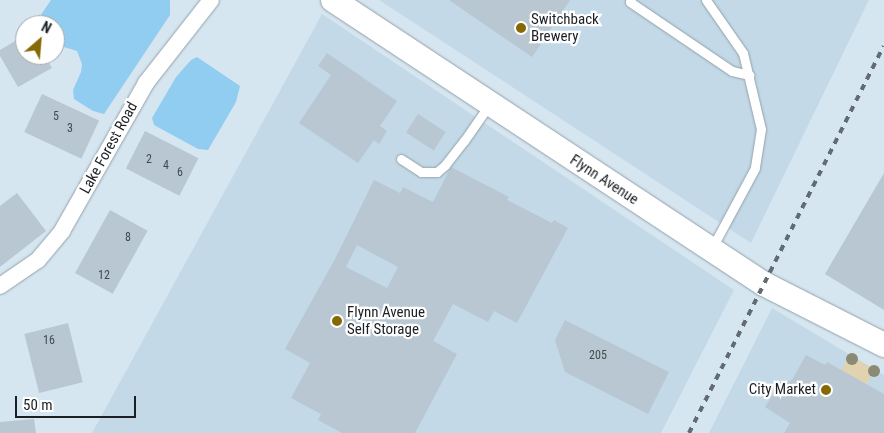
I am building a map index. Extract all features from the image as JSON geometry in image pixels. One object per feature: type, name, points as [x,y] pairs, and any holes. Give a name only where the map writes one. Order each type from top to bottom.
[{"type":"street","name":"Lake Forest Road","points":[[0,286],[38,260],[62,231],[146,83],[211,0]]},
{"type":"street","name":"Flynn Avenue","points":[[333,0],[764,284],[884,346]]},
{"type":"lane","points":[[631,0],[630,2],[732,71],[750,75]]},
{"type":"lane","points":[[706,0],[743,53],[750,75],[761,128],[754,168],[711,250]]},
{"type":"lane","points":[[401,159],[421,172],[437,172],[459,147],[489,104]]},
{"type":"shaded area","points":[[379,0],[869,0],[751,243]]},
{"type":"shaded area","points":[[322,14],[734,290],[661,433],[92,433]]},
{"type":"shaded area","points":[[772,308],[884,375],[884,433],[709,433]]},
{"type":"shaded area","points":[[850,355],[875,370],[866,385],[841,370]]},
{"type":"water","points":[[51,0],[170,0],[170,15],[104,114],[93,111],[74,99],[73,90],[81,72],[82,64],[77,51],[65,47],[65,15],[41,15]]},
{"type":"water","points":[[197,57],[240,86],[236,102],[208,150],[198,149],[154,125],[152,118],[176,77],[191,60]]},
{"type":"building","name":"Switchback Brewery","points":[[449,0],[570,0],[532,57]]},
{"type":"building","points":[[15,41],[15,65],[50,65],[52,68],[18,87],[0,56],[0,50]]},
{"type":"building","points":[[327,53],[397,101],[380,126],[387,131],[379,144],[374,140],[358,163],[299,123],[331,75],[318,66]]},
{"type":"building","points":[[42,94],[99,121],[81,159],[24,132]]},
{"type":"building","points":[[418,114],[446,132],[434,150],[406,132]]},
{"type":"building","points":[[145,131],[198,158],[179,196],[126,168]]},
{"type":"building","points":[[451,167],[509,197],[507,200],[552,223],[554,220],[568,228],[517,323],[494,311],[488,322],[453,304],[433,341],[457,354],[415,433],[342,433],[318,420],[321,414],[291,398],[310,363],[285,349],[335,259],[374,180],[400,193],[403,187],[433,202]],"holes":[[[357,245],[398,267],[387,288],[346,267]]]},
{"type":"building","points":[[884,173],[884,310],[825,274]]},
{"type":"building","points":[[17,193],[46,231],[0,267],[0,206]]},
{"type":"building","points":[[110,210],[148,231],[113,294],[75,273]]},
{"type":"building","points":[[565,320],[669,372],[648,414],[565,372],[555,340]]},
{"type":"building","points":[[68,323],[83,382],[39,393],[24,334]]},
{"type":"building","name":"City Market","points":[[806,355],[825,365],[827,362],[884,394],[884,433],[784,433],[790,423],[765,407],[780,383],[792,380]]},
{"type":"building","points":[[34,419],[36,433],[0,433],[0,422]]},
{"type":"railway","points":[[689,433],[884,46]]},
{"type":"place","name":"Switchback Brewery","points":[[521,28]]},
{"type":"place","name":"Flynn Avenue Self Storage","points":[[337,321]]},
{"type":"place","name":"City Market","points":[[826,390]]}]
